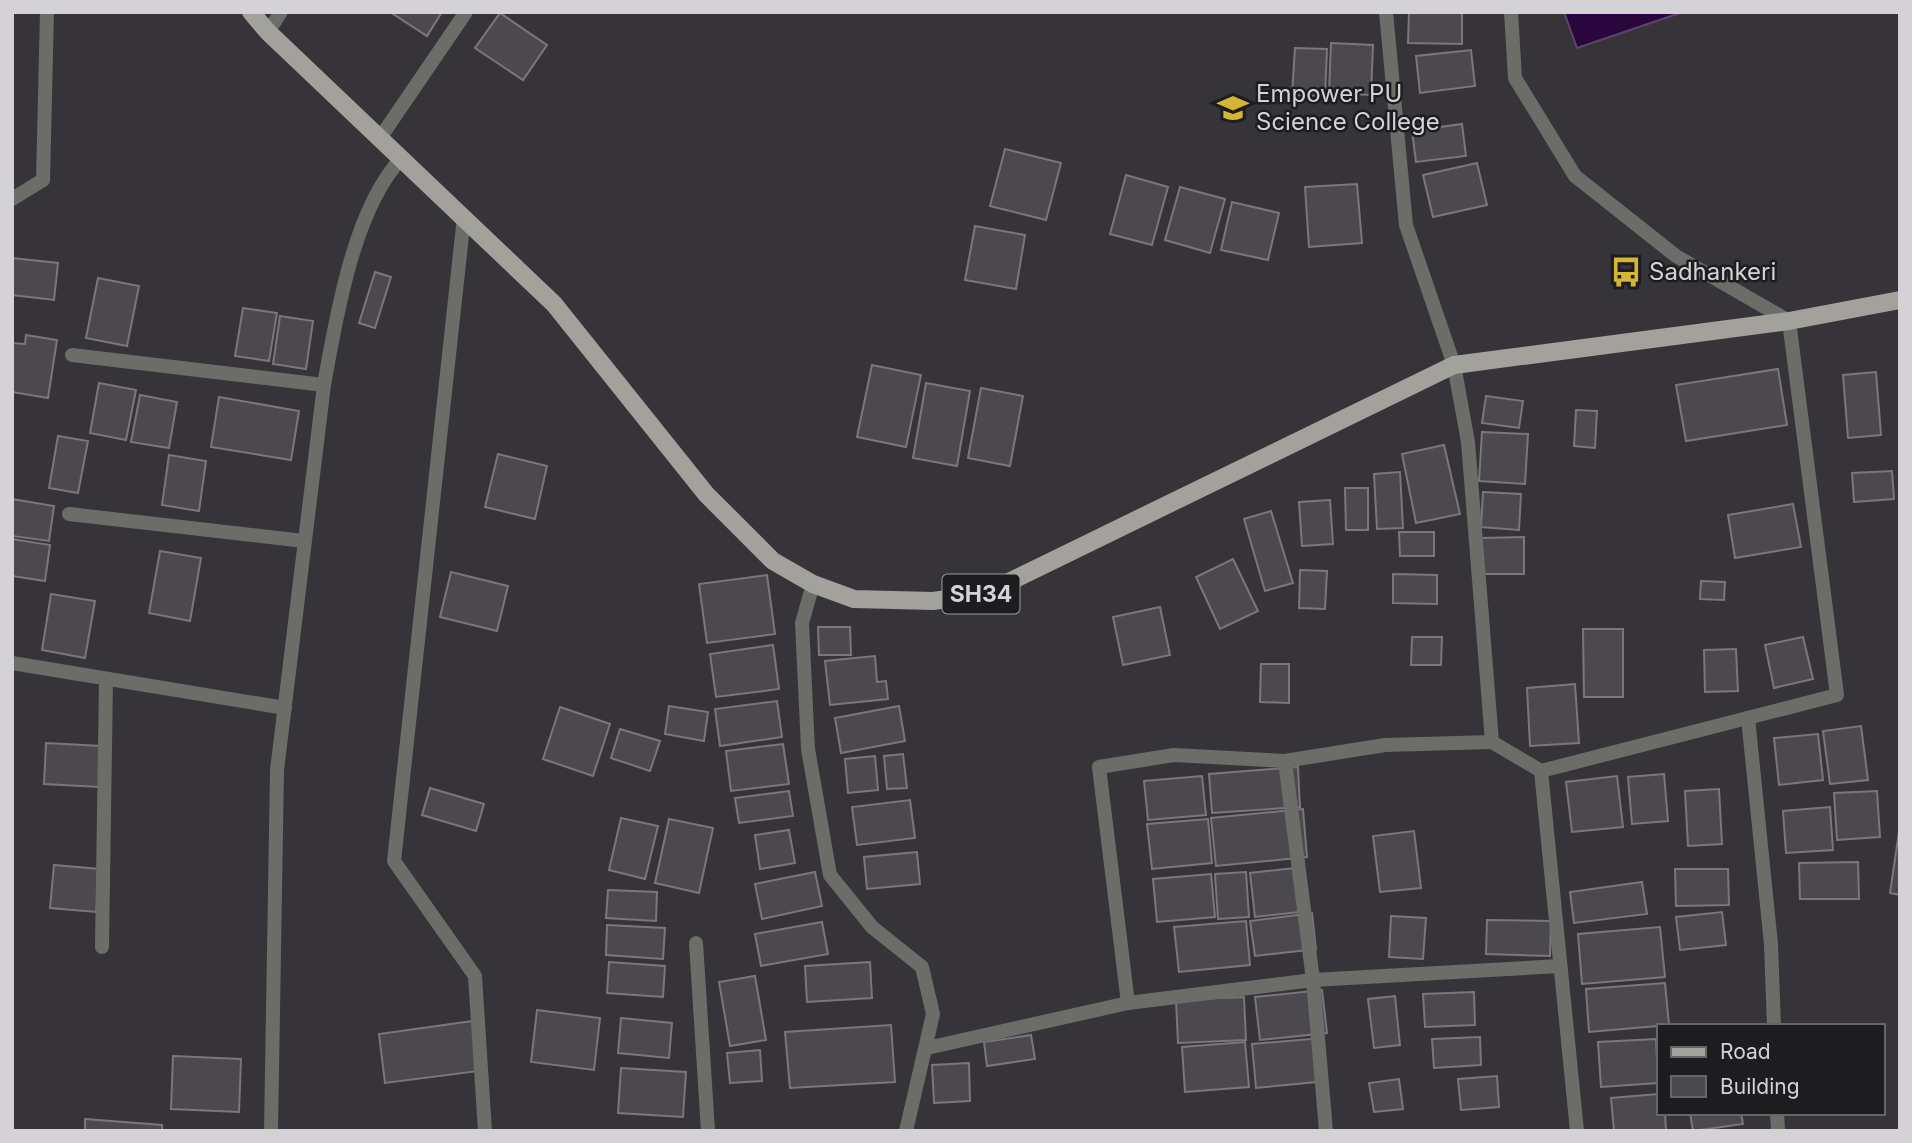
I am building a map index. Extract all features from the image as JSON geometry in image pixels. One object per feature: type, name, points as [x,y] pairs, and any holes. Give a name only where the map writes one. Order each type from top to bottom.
[{"type":"main road","name":"SH34","points":[[251,12],[268,32],[554,304],[706,494],[773,561],[813,584],[854,598],[933,601],[984,594],[1454,365],[1788,321],[1900,300]]},
{"type":"street","points":[[12,199],[43,180],[47,12]]},
{"type":"street","points":[[268,32],[281,12]]},
{"type":"street","points":[[380,138],[466,12]]},
{"type":"street","points":[[1386,12],[1406,225],[1454,365],[1468,442],[1492,742]]},
{"type":"street","points":[[1128,1003],[1099,767],[1174,755],[1285,761],[1385,745],[1492,742],[1541,771],[1836,695],[1788,321],[1676,256],[1575,176],[1515,78],[1511,12]]},
{"type":"street","points":[[271,1131],[277,771],[324,385],[335,322],[372,202],[386,175],[402,158]]},
{"type":"street","points":[[464,217],[394,862],[475,976],[485,1131]]},
{"type":"street","points":[[72,355],[324,385]]},
{"type":"street","points":[[69,514],[304,541]]},
{"type":"street","points":[[813,584],[802,623],[808,749],[831,875],[872,927],[922,967],[933,1014],[906,1131]]},
{"type":"street","points":[[12,663],[285,708]]},
{"type":"street","points":[[102,947],[106,680]]},
{"type":"street","points":[[1748,718],[1771,944],[1774,1024]]},
{"type":"street","points":[[1285,761],[1313,980],[1326,1131]]},
{"type":"street","points":[[1541,771],[1577,1131]]},
{"type":"street","points":[[696,943],[708,1131]]},
{"type":"street","points":[[927,1048],[1128,1003],[1313,980],[1560,966]]},
{"type":"shaded area","points":[[1564,12],[1683,12],[1577,48]]},
{"type":"building","points":[[390,12],[442,12],[427,36]]},
{"type":"building","points":[[1409,12],[1462,12],[1462,44],[1408,43]]},
{"type":"building","points":[[500,13],[547,45],[523,80],[475,48]]},
{"type":"building","points":[[1331,43],[1373,45],[1371,95],[1329,93]]},
{"type":"building","points":[[1295,48],[1327,49],[1325,96],[1292,95]]},
{"type":"building","points":[[1471,50],[1475,86],[1420,93],[1416,56]]},
{"type":"building","points":[[1462,124],[1466,156],[1416,162],[1412,131]]},
{"type":"building","points":[[1005,149],[1061,163],[1046,220],[990,206]]},
{"type":"building","points":[[1477,163],[1487,205],[1433,217],[1423,175]]},
{"type":"building","points":[[1126,175],[1168,187],[1152,245],[1110,234]]},
{"type":"building","points":[[1357,184],[1362,243],[1309,247],[1305,187]]},
{"type":"building","points":[[1180,187],[1225,199],[1210,253],[1165,240]]},
{"type":"building","points":[[1232,202],[1279,213],[1268,260],[1221,250]]},
{"type":"building","points":[[975,226],[1025,235],[1016,289],[965,280]]},
{"type":"building","points":[[12,258],[58,263],[54,300],[12,295]]},
{"type":"building","points":[[375,272],[391,277],[375,328],[359,323]]},
{"type":"building","points":[[98,278],[139,286],[127,346],[86,338]]},
{"type":"building","points":[[243,308],[277,313],[269,361],[235,356]]},
{"type":"building","points":[[280,316],[313,321],[306,369],[273,364]]},
{"type":"building","points":[[26,335],[57,340],[48,398],[12,392],[12,343],[25,344]]},
{"type":"building","points":[[872,365],[921,375],[906,447],[857,437]]},
{"type":"building","points":[[1778,369],[1787,425],[1686,441],[1676,385]]},
{"type":"building","points":[[1876,372],[1881,435],[1848,438],[1843,375]]},
{"type":"building","points":[[99,383],[136,390],[126,440],[90,433]]},
{"type":"building","points":[[926,383],[970,391],[957,466],[913,458]]},
{"type":"building","points":[[981,388],[1023,396],[1010,466],[968,458]]},
{"type":"building","points":[[140,395],[177,402],[169,448],[131,442]]},
{"type":"building","points":[[1486,396],[1523,401],[1519,428],[1482,423]]},
{"type":"building","points":[[219,397],[299,411],[291,460],[211,447]]},
{"type":"building","points":[[1576,410],[1597,411],[1595,448],[1574,446]]},
{"type":"building","points":[[1482,432],[1528,434],[1525,484],[1479,481]]},
{"type":"building","points":[[58,436],[88,441],[78,493],[49,488]]},
{"type":"building","points":[[1444,445],[1460,514],[1416,523],[1402,454]]},
{"type":"building","points":[[498,454],[547,466],[535,519],[485,507]]},
{"type":"building","points":[[169,455],[206,461],[199,511],[162,505]]},
{"type":"building","points":[[1892,471],[1894,499],[1854,502],[1852,473]]},
{"type":"building","points":[[1400,472],[1403,528],[1377,529],[1374,474]]},
{"type":"building","points":[[1345,488],[1368,488],[1368,530],[1346,530]]},
{"type":"building","points":[[1483,492],[1521,494],[1519,530],[1481,527]]},
{"type":"building","points":[[12,499],[54,506],[49,541],[12,536]]},
{"type":"building","points":[[1330,500],[1333,544],[1302,546],[1299,502]]},
{"type":"building","points":[[1793,504],[1801,547],[1735,558],[1728,515]]},
{"type":"building","points":[[1271,511],[1293,583],[1265,591],[1244,519]]},
{"type":"building","points":[[1399,532],[1434,532],[1434,556],[1400,556]]},
{"type":"building","points":[[1524,537],[1524,574],[1481,574],[1481,538]]},
{"type":"building","points":[[12,539],[50,545],[45,581],[12,576]]},
{"type":"building","points":[[160,551],[201,558],[190,621],[149,613]]},
{"type":"building","points":[[1233,559],[1258,611],[1220,629],[1196,577]]},
{"type":"building","points":[[1300,570],[1327,571],[1325,609],[1299,608]]},
{"type":"building","points":[[451,572],[508,586],[497,631],[440,617]]},
{"type":"building","points":[[1393,574],[1437,575],[1437,604],[1393,603]]},
{"type":"building","points":[[767,575],[775,634],[707,643],[699,584]]},
{"type":"building","points":[[1701,581],[1725,582],[1724,600],[1700,599]]},
{"type":"building","points":[[51,594],[95,601],[85,658],[42,650]]},
{"type":"building","points":[[1160,607],[1170,655],[1123,665],[1113,617]]},
{"type":"building","points":[[818,627],[850,627],[851,655],[819,655]]},
{"type":"building","points":[[1583,629],[1623,629],[1623,697],[1584,697]]},
{"type":"building","points":[[1412,637],[1442,637],[1441,665],[1411,665]]},
{"type":"building","points":[[1803,637],[1813,679],[1774,688],[1765,645]]},
{"type":"building","points":[[773,645],[779,689],[716,697],[710,654]]},
{"type":"building","points":[[1736,649],[1738,691],[1705,692],[1704,650]]},
{"type":"building","points":[[875,656],[877,682],[886,681],[888,699],[830,705],[825,661]]},
{"type":"building","points":[[1261,664],[1289,664],[1289,703],[1260,702]]},
{"type":"building","points":[[1575,684],[1579,743],[1530,746],[1527,688]]},
{"type":"building","points":[[777,701],[782,737],[720,746],[715,709]]},
{"type":"building","points":[[669,706],[708,712],[704,741],[665,734]]},
{"type":"building","points":[[899,706],[905,741],[841,753],[835,718]]},
{"type":"building","points":[[560,707],[610,724],[593,776],[543,759]]},
{"type":"building","points":[[1861,726],[1868,780],[1830,784],[1823,731]]},
{"type":"building","points":[[620,729],[660,741],[650,771],[611,758]]},
{"type":"building","points":[[1818,734],[1823,780],[1779,785],[1774,738]]},
{"type":"building","points":[[46,743],[101,746],[99,787],[44,784]]},
{"type":"building","points":[[783,744],[789,784],[731,791],[726,751]]},
{"type":"building","points":[[903,754],[907,788],[887,789],[884,756]]},
{"type":"building","points":[[875,756],[878,790],[848,793],[845,759]]},
{"type":"building","points":[[1298,767],[1300,807],[1212,813],[1209,774]]},
{"type":"building","points":[[1664,774],[1668,821],[1632,824],[1628,777]]},
{"type":"building","points":[[1202,776],[1206,815],[1148,820],[1144,781]]},
{"type":"building","points":[[1617,776],[1623,827],[1572,832],[1566,782]]},
{"type":"building","points":[[430,788],[484,804],[476,831],[422,815]]},
{"type":"building","points":[[1719,789],[1722,844],[1688,846],[1685,791]]},
{"type":"building","points":[[789,791],[793,816],[739,823],[735,798]]},
{"type":"building","points":[[1877,791],[1880,837],[1837,840],[1834,793]]},
{"type":"building","points":[[910,800],[915,838],[857,845],[852,807]]},
{"type":"building","points":[[1830,807],[1833,850],[1786,853],[1783,811]]},
{"type":"building","points":[[1303,809],[1307,857],[1216,866],[1211,818]]},
{"type":"building","points":[[621,818],[658,826],[645,879],[609,870]]},
{"type":"building","points":[[669,819],[713,828],[699,893],[655,883]]},
{"type":"building","points":[[1208,819],[1212,863],[1152,869],[1147,824]]},
{"type":"building","points":[[1900,825],[1900,895],[1890,893]]},
{"type":"building","points":[[789,830],[795,863],[760,869],[755,835]]},
{"type":"building","points":[[1414,831],[1421,888],[1380,892],[1373,836]]},
{"type":"building","points":[[917,852],[920,884],[867,889],[864,857]]},
{"type":"building","points":[[1858,862],[1859,899],[1800,899],[1799,863]]},
{"type":"building","points":[[54,865],[100,869],[96,912],[50,908]]},
{"type":"building","points":[[1303,867],[1308,911],[1255,917],[1250,873]]},
{"type":"building","points":[[1675,869],[1728,869],[1729,905],[1676,906]]},
{"type":"building","points":[[815,872],[822,906],[762,919],[755,884]]},
{"type":"building","points":[[1246,872],[1249,917],[1218,919],[1215,874]]},
{"type":"building","points":[[1211,874],[1215,917],[1157,922],[1153,879]]},
{"type":"building","points":[[1642,882],[1647,914],[1574,923],[1570,892]]},
{"type":"building","points":[[608,890],[657,892],[656,921],[606,918]]},
{"type":"building","points":[[1722,912],[1726,945],[1680,950],[1676,917]]},
{"type":"building","points":[[1312,913],[1316,949],[1255,956],[1250,921]]},
{"type":"building","points":[[1391,916],[1426,918],[1423,959],[1389,957]]},
{"type":"building","points":[[1487,920],[1551,921],[1550,956],[1486,954]]},
{"type":"building","points":[[1246,921],[1250,965],[1179,972],[1174,927]]},
{"type":"building","points":[[822,922],[828,954],[761,966],[755,934]]},
{"type":"building","points":[[607,925],[665,928],[663,959],[606,955]]},
{"type":"building","points":[[1660,927],[1665,977],[1582,984],[1578,934]]},
{"type":"building","points":[[609,962],[665,966],[663,997],[607,993]]},
{"type":"building","points":[[870,962],[872,998],[807,1002],[805,966]]},
{"type":"building","points":[[755,976],[766,1040],[730,1046],[719,982]]},
{"type":"building","points":[[1665,983],[1669,1024],[1589,1032],[1586,989]]},
{"type":"building","points":[[1322,990],[1327,1033],[1260,1040],[1255,997]]},
{"type":"building","points":[[1474,992],[1475,1025],[1425,1027],[1423,994]]},
{"type":"building","points":[[1395,996],[1400,1045],[1374,1048],[1368,999]]},
{"type":"building","points":[[1244,997],[1246,1040],[1178,1043],[1176,1000]]},
{"type":"building","points":[[537,1010],[600,1018],[594,1070],[531,1062]]},
{"type":"building","points":[[621,1018],[672,1023],[669,1058],[618,1053]]},
{"type":"building","points":[[473,1021],[479,1071],[385,1083],[379,1034]]},
{"type":"building","points":[[891,1025],[895,1082],[790,1088],[785,1032]]},
{"type":"building","points":[[1031,1035],[1035,1059],[987,1066],[984,1042]]},
{"type":"building","points":[[1480,1037],[1481,1065],[1434,1068],[1432,1039]]},
{"type":"building","points":[[1323,1038],[1327,1081],[1256,1088],[1252,1044]]},
{"type":"building","points":[[1656,1039],[1657,1083],[1601,1087],[1598,1042]]},
{"type":"building","points":[[1245,1042],[1249,1087],[1185,1092],[1182,1047]]},
{"type":"building","points":[[760,1050],[762,1081],[730,1083],[727,1053]]},
{"type":"building","points":[[173,1056],[241,1059],[239,1112],[171,1109]]},
{"type":"building","points":[[969,1063],[970,1101],[934,1103],[932,1065]]},
{"type":"building","points":[[621,1068],[686,1072],[683,1117],[618,1113]]},
{"type":"building","points":[[1497,1076],[1499,1107],[1461,1110],[1458,1079]]},
{"type":"building","points":[[1399,1079],[1403,1109],[1374,1112],[1369,1083]]},
{"type":"building","points":[[1657,1094],[1657,1115],[1665,1115],[1666,1130],[1614,1131],[1611,1098]]},
{"type":"building","points":[[1690,1115],[1741,1115],[1743,1124],[1693,1131]]},
{"type":"building","points":[[85,1119],[162,1125],[162,1131],[85,1131]]},
{"type":"place","name":"Empower PU Science College","points":[[1233,108]]},
{"type":"place","name":"Sadhankeri","points":[[1626,272]]}]
